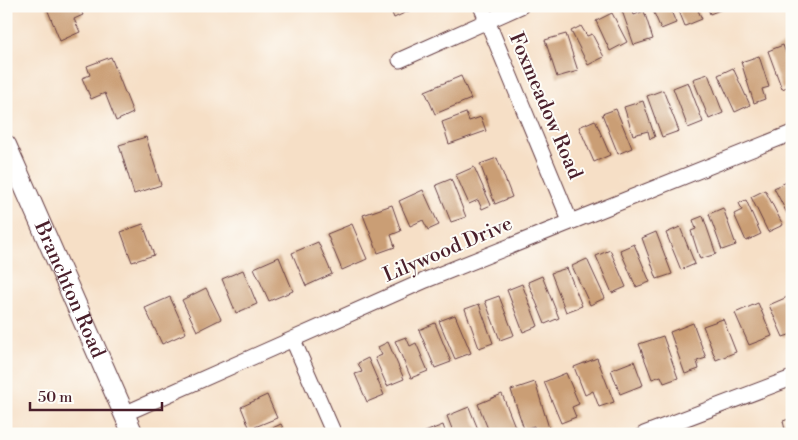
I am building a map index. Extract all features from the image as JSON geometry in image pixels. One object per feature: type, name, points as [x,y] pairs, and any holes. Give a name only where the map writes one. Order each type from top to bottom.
[{"type":"main road","name":"Branchton Road","points":[[6,145],[133,434]]},
{"type":"street","name":"Foxmeadow Road","points":[[481,6],[570,221]]},
{"type":"street","points":[[400,60],[521,6]]},
{"type":"street","name":"Lilywood Drive","points":[[124,414],[426,280],[792,133]]},
{"type":"street","points":[[293,340],[334,434]]},
{"type":"street","points":[[644,434],[792,378]]},
{"type":"building","points":[[46,6],[79,6],[83,15],[74,19],[80,32],[60,41]]},
{"type":"building","points":[[389,6],[419,6],[394,18]]},
{"type":"building","points":[[631,6],[634,15],[644,11],[653,39],[634,45],[621,8]]},
{"type":"building","points":[[651,6],[669,6],[676,23],[661,29]]},
{"type":"building","points":[[677,6],[696,6],[702,19],[685,26]]},
{"type":"building","points":[[707,6],[729,6],[710,14]]},
{"type":"building","points":[[612,13],[627,42],[610,51],[596,21]]},
{"type":"building","points":[[581,26],[587,36],[592,34],[604,57],[588,65],[571,31]]},
{"type":"building","points":[[566,34],[578,71],[557,77],[545,40]]},
{"type":"building","points":[[783,45],[792,69],[792,85],[782,89],[768,51]]},
{"type":"building","points":[[759,56],[769,87],[762,89],[765,99],[754,103],[741,62]]},
{"type":"building","points":[[111,57],[133,113],[116,121],[105,93],[91,99],[82,78],[90,75],[87,66]]},
{"type":"building","points":[[733,68],[750,105],[735,112],[718,75]]},
{"type":"building","points":[[708,74],[723,113],[709,119],[693,79]]},
{"type":"building","points":[[461,76],[471,99],[435,114],[425,91]]},
{"type":"building","points":[[688,82],[703,122],[688,128],[673,88]]},
{"type":"building","points":[[663,90],[679,131],[662,137],[647,96]]},
{"type":"building","points":[[643,101],[655,137],[650,139],[648,131],[633,135],[624,107]]},
{"type":"building","points":[[616,109],[632,148],[618,154],[602,114]]},
{"type":"building","points":[[466,113],[469,121],[481,117],[486,131],[449,144],[442,122]]},
{"type":"building","points":[[595,120],[610,155],[594,162],[579,127]]},
{"type":"building","points":[[146,137],[161,185],[134,194],[119,145]]},
{"type":"building","points":[[497,158],[512,197],[495,204],[480,164]]},
{"type":"building","points":[[474,167],[491,205],[482,209],[478,200],[469,204],[456,175]]},
{"type":"building","points":[[451,179],[466,217],[451,222],[436,185]]},
{"type":"building","points":[[789,181],[792,187],[792,223],[774,188]]},
{"type":"building","points":[[423,190],[439,225],[428,230],[423,220],[410,226],[399,201]]},
{"type":"building","points":[[765,190],[783,225],[768,232],[751,197]]},
{"type":"building","points":[[746,200],[761,234],[746,241],[734,214],[742,210],[739,203]]},
{"type":"building","points":[[392,205],[401,231],[391,235],[395,247],[378,253],[363,215]]},
{"type":"building","points":[[723,208],[736,245],[722,250],[709,214]]},
{"type":"building","points":[[703,216],[716,254],[700,259],[691,231],[696,229],[693,220]]},
{"type":"building","points":[[143,224],[154,255],[132,262],[121,232]]},
{"type":"building","points":[[352,224],[367,259],[342,270],[327,234]]},
{"type":"building","points":[[680,227],[695,264],[681,270],[666,233]]},
{"type":"building","points":[[656,232],[672,274],[657,279],[642,238]]},
{"type":"building","points":[[318,242],[332,274],[306,286],[292,253]]},
{"type":"building","points":[[634,244],[650,282],[636,287],[620,250]]},
{"type":"building","points":[[610,250],[626,287],[612,293],[596,256]]},
{"type":"building","points":[[279,257],[293,291],[269,301],[254,268]]},
{"type":"building","points":[[587,259],[605,298],[590,305],[572,266]]},
{"type":"building","points":[[567,268],[582,306],[566,312],[551,273]]},
{"type":"building","points":[[243,270],[257,304],[236,313],[222,279]]},
{"type":"building","points":[[542,276],[559,318],[545,324],[528,282]]},
{"type":"building","points":[[522,284],[538,326],[523,332],[507,290]]},
{"type":"building","points":[[206,288],[221,319],[197,331],[182,300]]},
{"type":"building","points":[[792,295],[792,334],[783,337],[769,305]]},
{"type":"building","points":[[499,296],[514,335],[500,340],[485,301]]},
{"type":"building","points":[[170,297],[186,333],[162,344],[145,308]]},
{"type":"building","points":[[758,303],[772,336],[749,345],[735,313]]},
{"type":"building","points":[[479,304],[493,343],[479,348],[465,309]]},
{"type":"building","points":[[455,315],[471,353],[455,359],[439,321]]},
{"type":"building","points":[[723,319],[736,352],[716,360],[703,326]]},
{"type":"building","points":[[435,323],[451,362],[435,368],[419,330]]},
{"type":"building","points":[[693,323],[706,358],[697,361],[699,369],[685,374],[670,332]]},
{"type":"building","points":[[663,336],[678,378],[664,383],[661,376],[652,379],[639,344]]},
{"type":"building","points":[[406,337],[410,346],[416,343],[428,371],[411,378],[395,341]]},
{"type":"building","points":[[388,342],[404,379],[387,386],[375,358],[382,355],[378,347]]},
{"type":"building","points":[[368,358],[384,395],[367,402],[355,374],[362,372],[358,363]]},
{"type":"building","points":[[597,358],[614,402],[599,407],[593,391],[585,395],[574,367]]},
{"type":"building","points":[[634,361],[643,385],[620,394],[611,370]]},
{"type":"building","points":[[566,373],[579,404],[572,407],[576,417],[561,423],[544,382]]},
{"type":"building","points":[[535,382],[549,428],[536,433],[534,426],[524,429],[511,390]]},
{"type":"building","points":[[502,394],[518,434],[490,434],[478,404]]},
{"type":"building","points":[[267,395],[277,418],[250,429],[241,407]]},
{"type":"building","points":[[469,407],[480,434],[454,434],[447,416]]},
{"type":"building","points":[[792,418],[792,434],[786,434],[783,421]]},
{"type":"building","points":[[281,424],[286,434],[260,434]]},
{"type":"building","points":[[443,425],[446,434],[420,434]]}]
